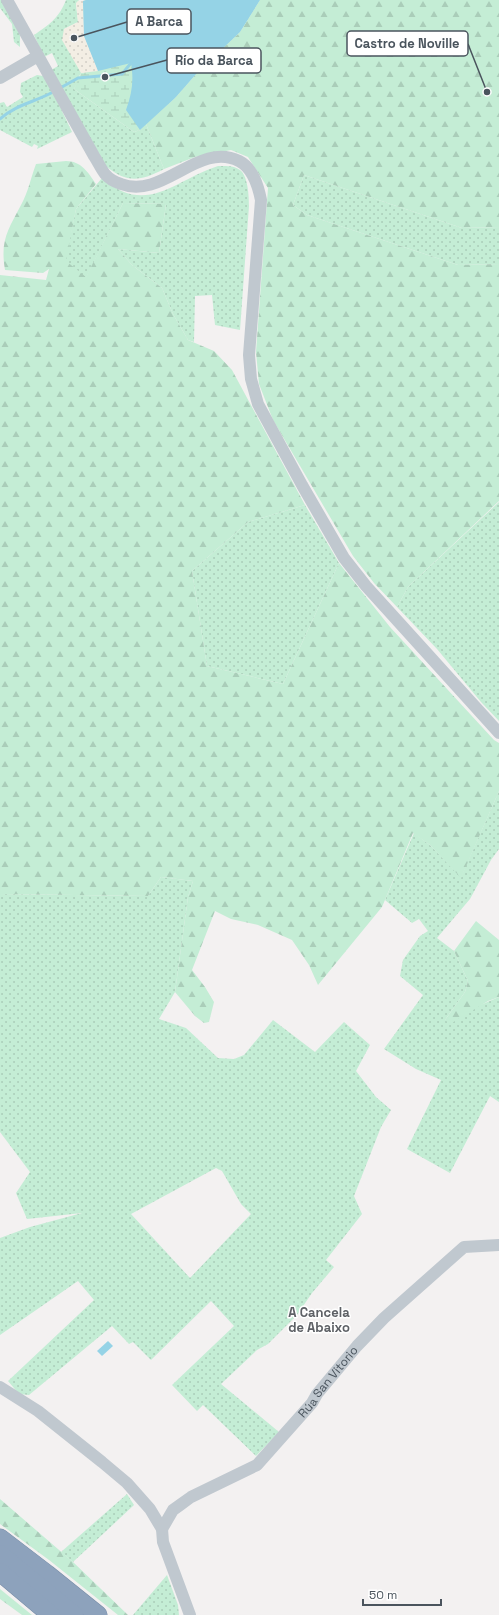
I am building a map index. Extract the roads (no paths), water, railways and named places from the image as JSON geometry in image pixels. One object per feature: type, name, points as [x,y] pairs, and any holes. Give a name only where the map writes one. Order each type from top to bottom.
[{"type":"highway","points":[[0,1538],[48,1574],[98,1615]]},
{"type":"highway","points":[[0,1554],[74,1615]]},
{"type":"highway","points":[[0,1572],[51,1615]]},
{"type":"street","points":[[7,0],[105,175],[113,181],[137,187],[151,184],[200,162],[215,157],[236,160],[244,164],[251,171],[259,189],[261,200],[249,355],[251,379],[258,404],[344,558],[366,586],[499,733]]},
{"type":"street","points":[[0,78],[38,56]]},
{"type":"street","name":"Rúa San Vitorio","points":[[162,1528],[173,1510],[191,1497],[257,1465],[312,1403],[317,1394],[357,1346],[384,1318],[464,1247],[499,1245]]},
{"type":"street","points":[[0,1387],[38,1411],[127,1483],[150,1509],[162,1528],[163,1542],[190,1615]]},
{"type":"water","points":[[260,0],[240,32],[197,73],[175,98],[140,130],[126,110],[132,87],[131,63],[98,71],[84,36],[83,1]]},
{"type":"water","points":[[108,1341],[113,1346],[102,1356],[97,1351]]},
{"type":"waterway","points":[[62,87],[78,78],[122,74],[131,63]]},
{"type":"waterway","points":[[0,119],[12,110],[53,92]]},
{"type":"place","name":"A Barca","points":[[74,38]]},
{"type":"place","name":"Río da Barca","points":[[105,77]]},
{"type":"place","name":"Castro de Noville","points":[[487,92]]},
{"type":"district","name":"A Cancela de Abaixo","points":[[319,1320]]}]
